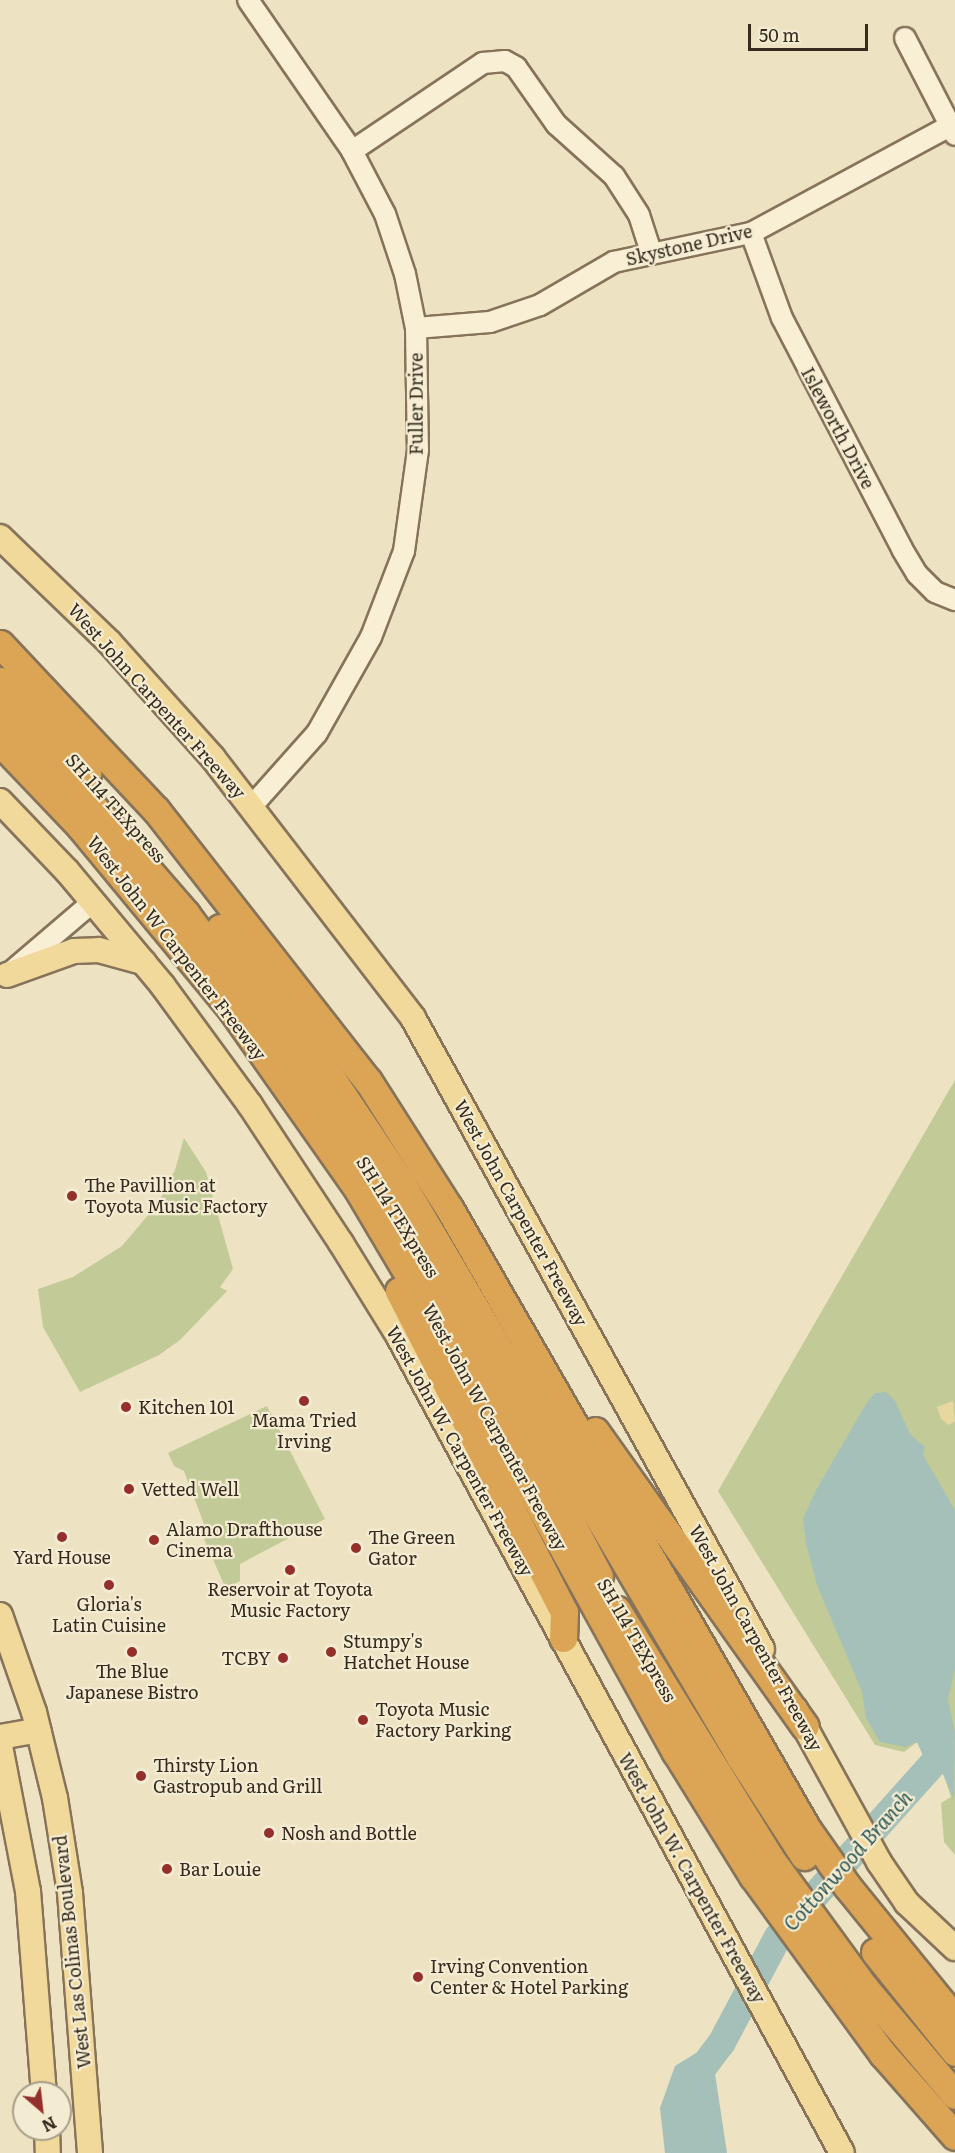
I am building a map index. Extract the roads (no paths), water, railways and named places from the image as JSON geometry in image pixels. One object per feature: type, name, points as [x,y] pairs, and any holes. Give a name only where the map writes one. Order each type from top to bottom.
[{"type":"highway","points":[[0,622],[25,648],[32,677]]},
{"type":"highway","points":[[0,644],[200,863],[368,1081],[505,1304],[799,1834],[955,2052]]},
{"type":"highway","name":"SH 114 TEXpress","points":[[0,681],[103,790],[200,903],[285,1008],[350,1102],[458,1273],[722,1726],[799,1834]]},
{"type":"highway","name":"SH 114 TEXpress","points":[[0,710],[89,802],[186,914],[268,1020],[381,1186],[506,1399],[617,1609],[762,1867]]},
{"type":"highway","name":"West John W Carpenter Freeway","points":[[0,742],[80,826],[218,992],[359,1191],[462,1365],[676,1752],[762,1867],[810,1936],[883,2054],[955,2136]]},
{"type":"highway","points":[[359,1191],[364,1224],[564,1612],[563,1638]]},
{"type":"highway","points":[[505,1304],[805,1726]]},
{"type":"highway","points":[[843,1896],[955,2019]]},
{"type":"highway","points":[[810,1936],[955,2095]]},
{"type":"main road","name":"West John Carpenter Freeway","points":[[0,537],[109,642],[252,806],[413,1018],[879,1862],[907,1903],[955,1948]]},
{"type":"main road","name":"West John W. Carpenter Freeway","points":[[0,801],[93,902],[144,963],[250,1105],[342,1243],[399,1337],[842,2153]]},
{"type":"main road","points":[[4,979],[74,951],[122,954],[144,963]]},
{"type":"main road","name":"West Las Colinas Boulevard","points":[[0,1615],[38,1731],[54,1798],[70,1893],[90,2153]]},
{"type":"main road","points":[[0,1737],[38,1731]]},
{"type":"main road","name":"West Las Colinas Boulevard","points":[[0,1746],[28,1892],[43,2081]]},
{"type":"street","name":"Fuller Drive","points":[[248,0],[352,151],[385,214],[405,274],[416,328],[418,450],[404,551],[371,637],[345,687],[317,733],[252,806]]},
{"type":"street","points":[[904,38],[953,130]]},
{"type":"street","points":[[352,151],[423,101],[483,63],[495,59],[516,67],[556,124],[615,176],[639,216],[651,252]]},
{"type":"street","name":"Skystone Drive","points":[[416,328],[490,322],[540,305],[614,262],[651,252],[751,233],[953,130]]},
{"type":"street","name":"Isleworth Drive","points":[[751,233],[782,318],[902,549],[917,574],[935,592],[955,600]]},
{"type":"street","points":[[4,979],[93,902]]},
{"type":"water","points":[[886,1392],[895,1401],[910,1434],[925,1447],[923,1455],[955,1510],[955,1669],[948,1699],[955,1733],[954,1801],[931,1745],[919,1741],[906,1747],[880,1742],[866,1718],[862,1692],[817,1585],[806,1544],[803,1519],[815,1492],[866,1404],[875,1393]]},
{"type":"water","points":[[696,2053],[712,2054],[727,2153],[665,2153],[660,2108],[675,2066]]},
{"type":"waterway","name":"Cottonwood Branch","points":[[703,2153],[698,2074],[721,2044],[778,1937],[939,1757],[920,1715]]},
{"type":"place","name":"The Pavillion at Toyota Music Factory","points":[[72,1196]]},
{"type":"place","name":"Mama Tried Irving","points":[[304,1401]]},
{"type":"place","name":"Kitchen 101","points":[[126,1407]]},
{"type":"place","name":"Vetted Well","points":[[129,1489]]},
{"type":"place","name":"Yard House","points":[[62,1537]]},
{"type":"place","name":"Alamo Drafthouse Cinema","points":[[154,1540]]},
{"type":"place","name":"The Green Gator","points":[[356,1548]]},
{"type":"place","name":"Reservoir at Toyota Music Factory","points":[[290,1570]]},
{"type":"place","name":"Gloria's Latin Cuisine","points":[[109,1585]]},
{"type":"place","name":"The Blue Japanese Bistro","points":[[132,1652]]},
{"type":"place","name":"Stumpy's Hatchet House","points":[[331,1652]]},
{"type":"place","name":"TCBY","points":[[283,1658]]},
{"type":"place","name":"Toyota Music Factory Parking","points":[[363,1720]]},
{"type":"place","name":"Thirsty Lion Gastropub and Grill","points":[[141,1776]]},
{"type":"place","name":"Nosh and Bottle","points":[[269,1833]]},
{"type":"place","name":"Bar Louie","points":[[167,1869]]},
{"type":"place","name":"Irving Convention Center & Hotel Parking","points":[[418,1977]]}]
